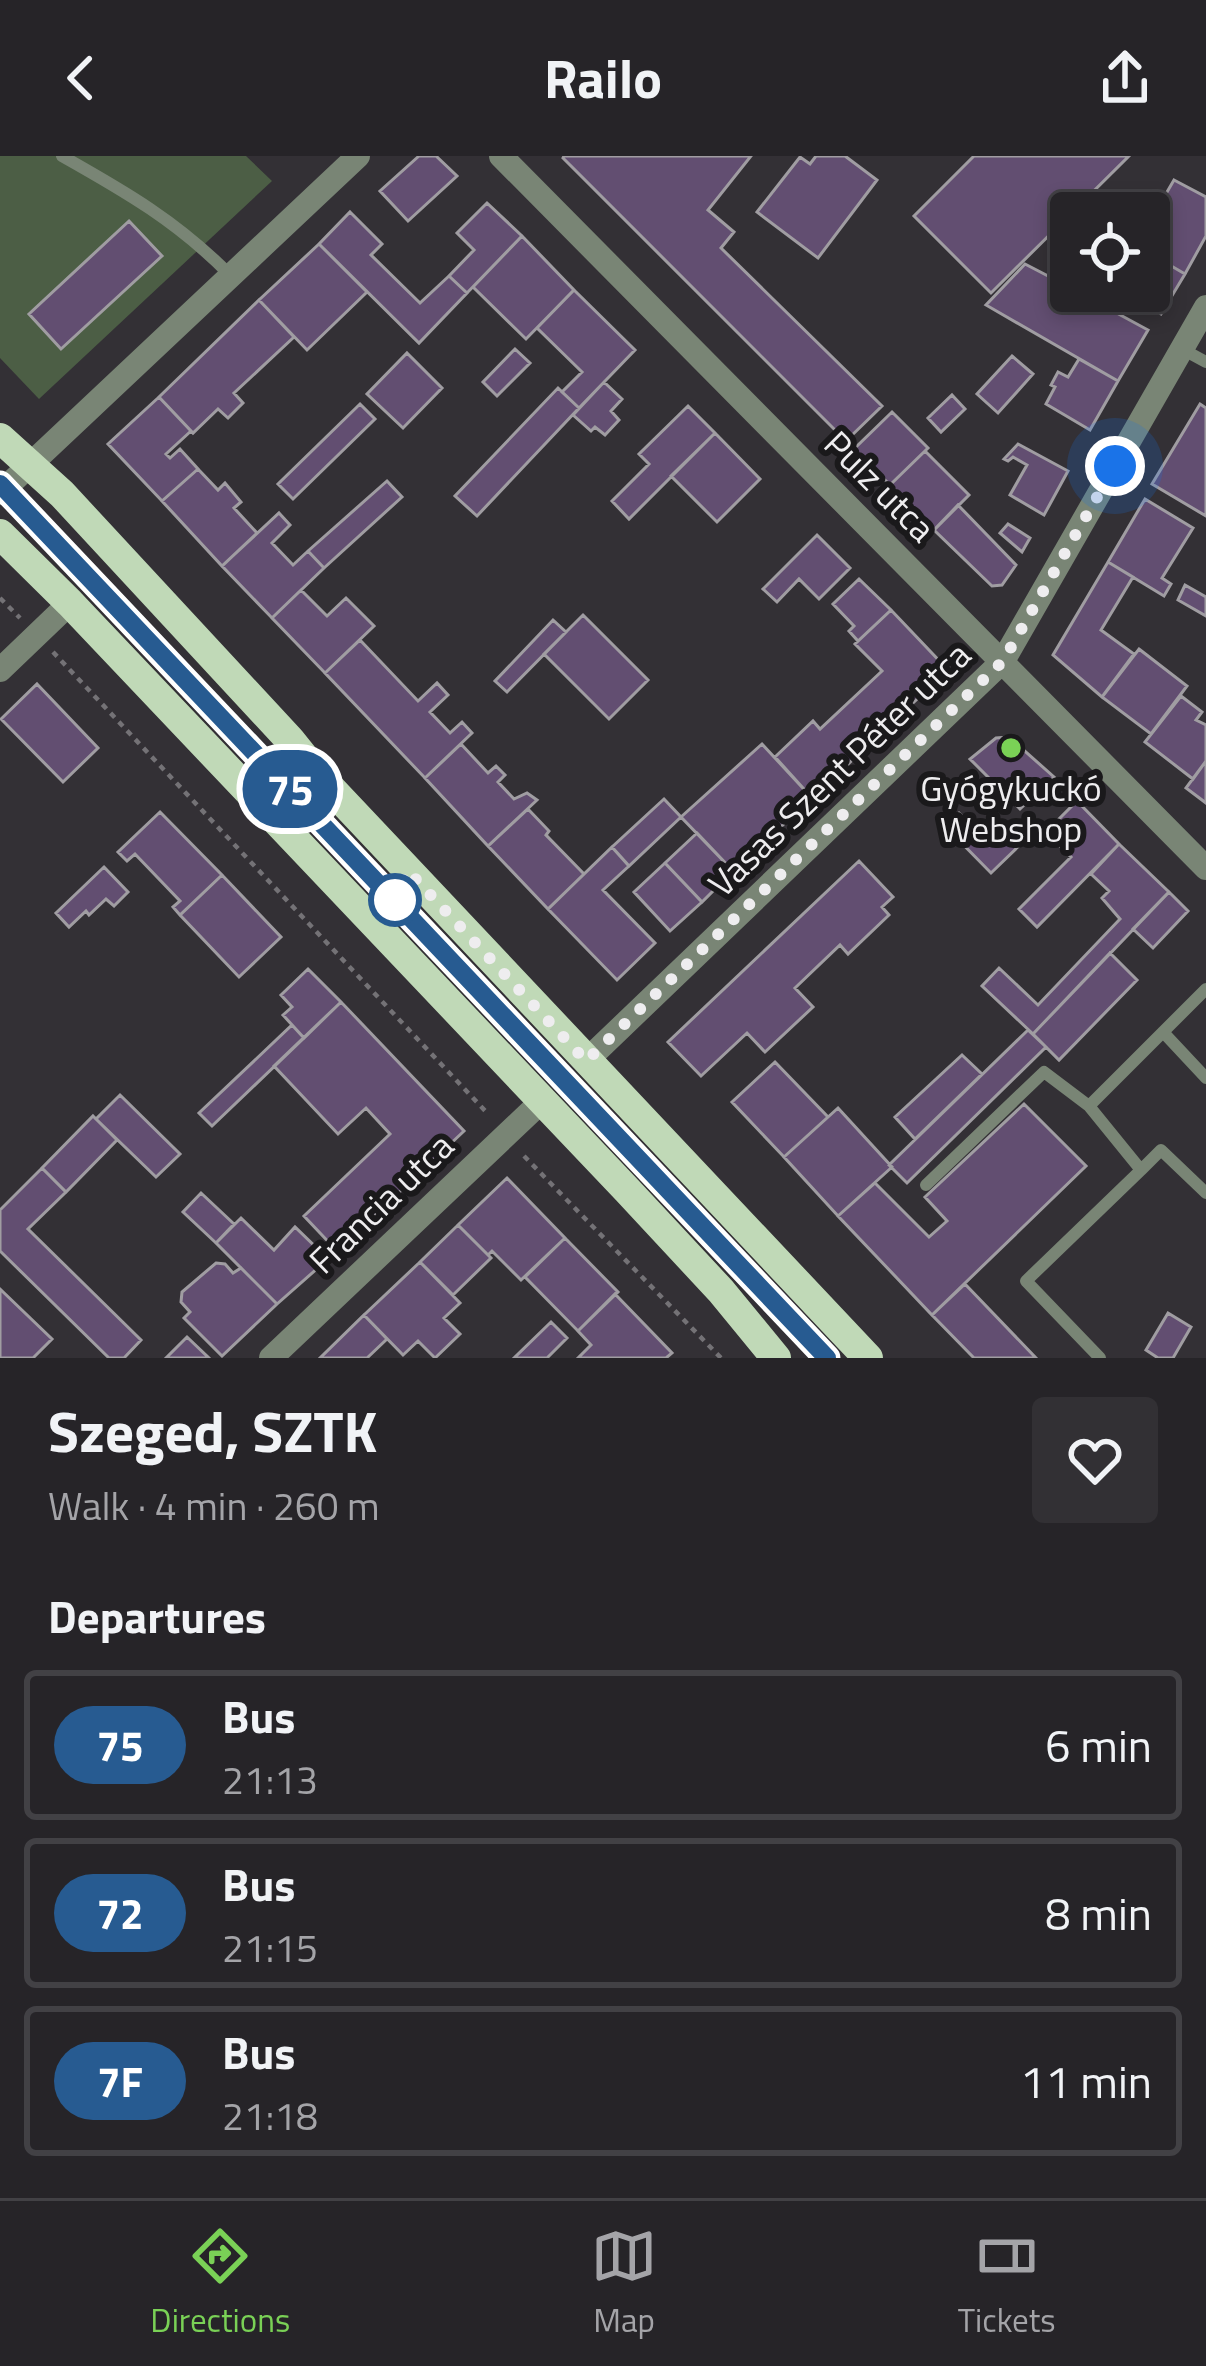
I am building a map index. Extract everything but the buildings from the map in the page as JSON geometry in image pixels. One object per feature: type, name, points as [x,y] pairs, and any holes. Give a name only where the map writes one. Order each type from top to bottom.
[{"type":"main road","points":[[0,438],[62,494],[319,776],[868,1358]]},
{"type":"main road","points":[[0,534],[721,1291],[776,1358]]},
{"type":"street","points":[[2,488],[358,156]]},
{"type":"street","name":"Pulz utca","points":[[501,156],[1206,868]]},
{"type":"street","name":"Vasas Szent Péter utca","points":[[586,1061],[1003,661],[1206,307]]},
{"type":"street","points":[[0,670],[70,603]]},
{"type":"street","name":"Francia utca","points":[[271,1358],[542,1101]]},
{"type":"lane","points":[[62,156],[146,203],[202,246],[230,275]]},
{"type":"lane","points":[[1182,350],[1206,362]]},
{"type":"lane","points":[[2,488],[827,1358]]},
{"type":"lane","points":[[1088,1106],[1206,989]]},
{"type":"lane","points":[[1163,1032],[1206,1078]]},
{"type":"lane","points":[[926,1185],[1044,1072],[1088,1106],[1141,1170]]},
{"type":"lane","points":[[1100,1358],[1026,1281],[1161,1150],[1206,1193]]},
{"type":"path","points":[[38,635],[721,1358]]},
{"type":"green space","points":[[0,156],[246,156],[272,181],[39,399],[0,358]]},
{"type":"tram line","points":[[0,473],[837,1358]]},
{"type":"bus line","name":"75","points":[[0,484],[827,1358]]},
{"type":"place","name":"Gyógykuckó Webshop","points":[[1011,748]]},
{"type":"route","points":[[395,900],[408,871],[586,1061],[1003,661],[1115,466]]}]
